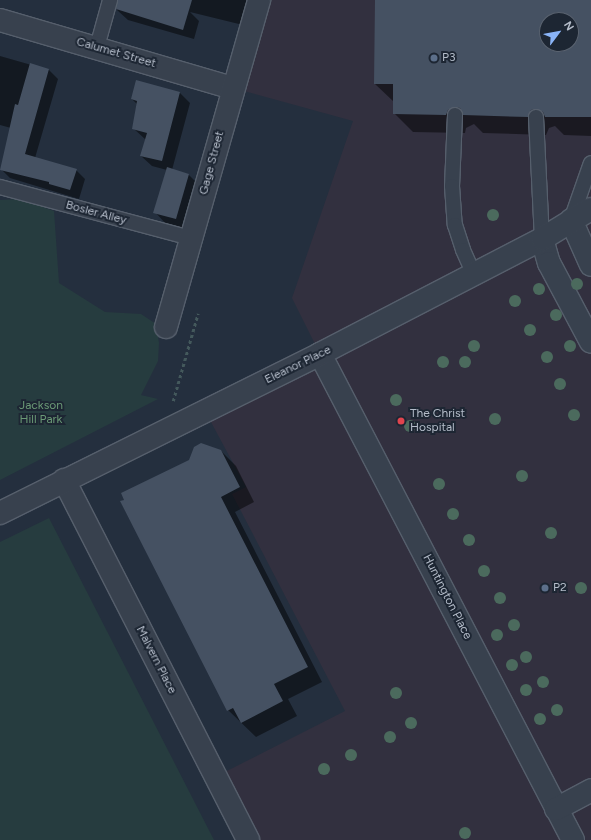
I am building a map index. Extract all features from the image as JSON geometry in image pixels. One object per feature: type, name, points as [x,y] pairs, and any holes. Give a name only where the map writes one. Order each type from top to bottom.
[{"type":"street","name":"Gage Street","points":[[166,327],[259,0]]},
{"type":"street","name":"Calumet Street","points":[[0,20],[233,88]]},
{"type":"street","name":"Eleanor Place","points":[[0,513],[320,354],[542,239],[571,220],[591,210]]},
{"type":"street","points":[[571,220],[591,266]]},
{"type":"street","points":[[542,239],[548,263],[591,342]]},
{"type":"street","name":"Huntington Place","points":[[320,354],[573,840]]},
{"type":"street","name":"Malvern Place","points":[[64,480],[248,840]]},
{"type":"street","points":[[556,809],[591,790]]},
{"type":"lane","points":[[96,47],[110,0]]},
{"type":"lane","points":[[455,115],[452,186],[455,225],[463,250],[474,275]]},
{"type":"lane","points":[[536,117],[542,239]]},
{"type":"lane","points":[[571,220],[591,163]]},
{"type":"lane","name":"Bosler Alley","points":[[0,187],[191,238]]},
{"type":"path","points":[[172,402],[198,313]]},
{"type":"shaded area","name":"The Christ Hospital","points":[[257,0],[591,0],[591,840],[248,840],[215,777],[345,711],[232,494],[246,487],[205,411],[320,354],[292,298],[353,121],[233,88]]},
{"type":"green space","name":"Jackson Hill Park","points":[[20,199],[54,211],[59,283],[105,312],[141,314],[156,324],[159,343],[158,361],[141,395],[158,399],[0,480],[0,200]]},
{"type":"green space","points":[[49,518],[214,840],[0,840],[0,542]]},
{"type":"building","points":[[118,0],[192,0],[183,30],[116,9]]},
{"type":"building","name":"P3","points":[[375,0],[591,0],[591,117],[545,117],[543,112],[536,109],[531,110],[528,117],[463,115],[460,108],[455,107],[448,110],[446,115],[393,114],[393,84],[374,84]]},
{"type":"building","points":[[30,63],[49,69],[25,154],[77,169],[70,190],[49,184],[49,182],[0,170],[15,104],[18,105]]},
{"type":"building","points":[[136,80],[180,92],[162,161],[140,156],[147,133],[132,129],[137,101],[131,99]]},
{"type":"building","points":[[167,167],[189,174],[176,219],[153,213]]},
{"type":"building","points":[[201,443],[221,450],[240,487],[221,497],[308,667],[274,684],[283,701],[241,723],[233,708],[227,711],[120,501],[124,500],[121,493],[189,460],[194,447]]},
{"type":"place","name":"P3","points":[[434,58]]},
{"type":"place","name":"The Christ Hospital","points":[[401,421]]},
{"type":"place","name":"P2","points":[[545,588]]}]
